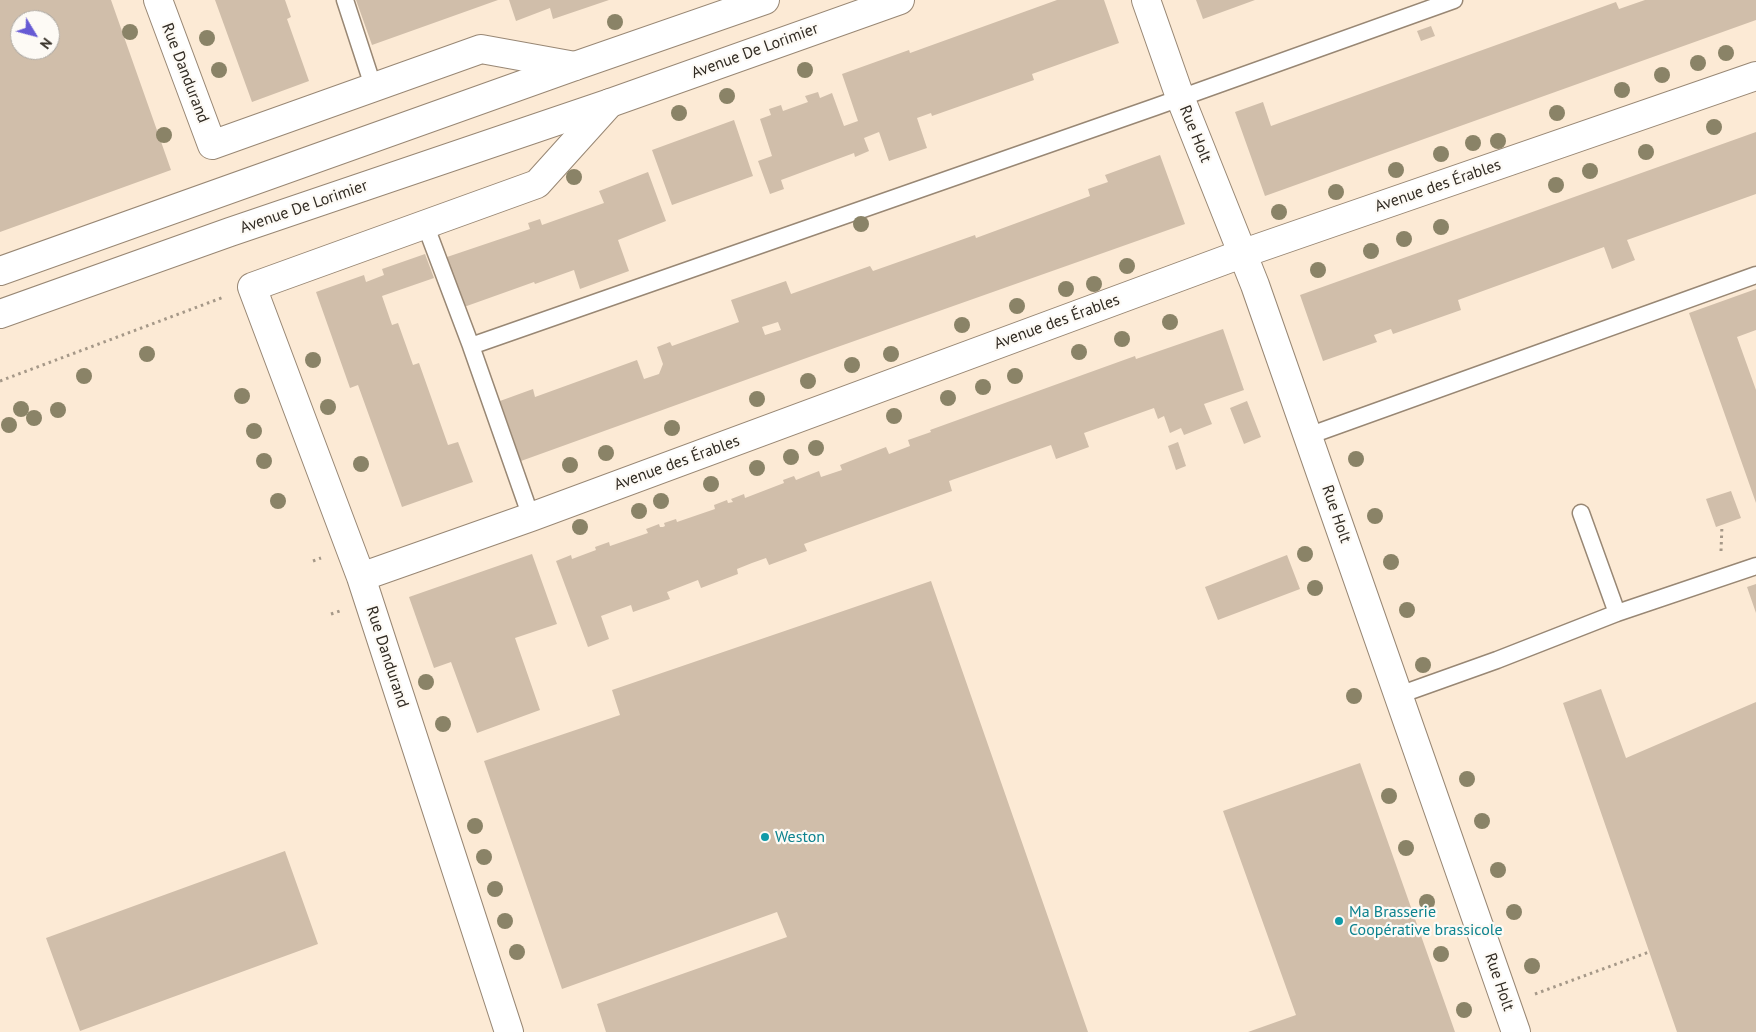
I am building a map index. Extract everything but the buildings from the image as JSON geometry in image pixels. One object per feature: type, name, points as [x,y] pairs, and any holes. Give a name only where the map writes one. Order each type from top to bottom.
[{"type":"street","name":"Rue Dandurand","points":[[158,0],[212,146],[374,88]]},
{"type":"street","points":[[0,271],[766,0]]},
{"type":"street","name":"Avenue De Lorimier","points":[[0,314],[240,229],[610,103],[900,0]]},
{"type":"street","name":"Rue Holt","points":[[1146,0],[1180,97],[1244,253],[1516,1032]]},
{"type":"street","points":[[374,88],[481,49],[575,66]]},
{"type":"street","name":"Avenue des Érables","points":[[360,577],[530,517],[1244,253],[1756,76]]},
{"type":"street","name":"Avenue De Lorimier","points":[[252,286],[537,184],[610,103]]},
{"type":"street","name":"Rue Dandurand","points":[[252,286],[360,577],[509,1032]]},
{"type":"lane","points":[[345,0],[374,88]]},
{"type":"lane","points":[[471,346],[1454,0]]},
{"type":"lane","points":[[425,224],[471,346],[530,517]]},
{"type":"lane","points":[[1308,436],[1756,275]]},
{"type":"lane","points":[[1581,513],[1617,613]]},
{"type":"lane","points":[[1399,695],[1497,660],[1617,613],[1756,566]]},
{"type":"path","points":[[0,381],[252,286]]},
{"type":"path","points":[[312,560],[322,558]]},
{"type":"path","points":[[330,614],[341,611]]},
{"type":"path","points":[[1533,995],[1649,952]]},
{"type":"place","name":"Weston","points":[[765,837]]},
{"type":"place","name":"Ma Brasserie Coopérative brassicole","points":[[1339,921]]}]
